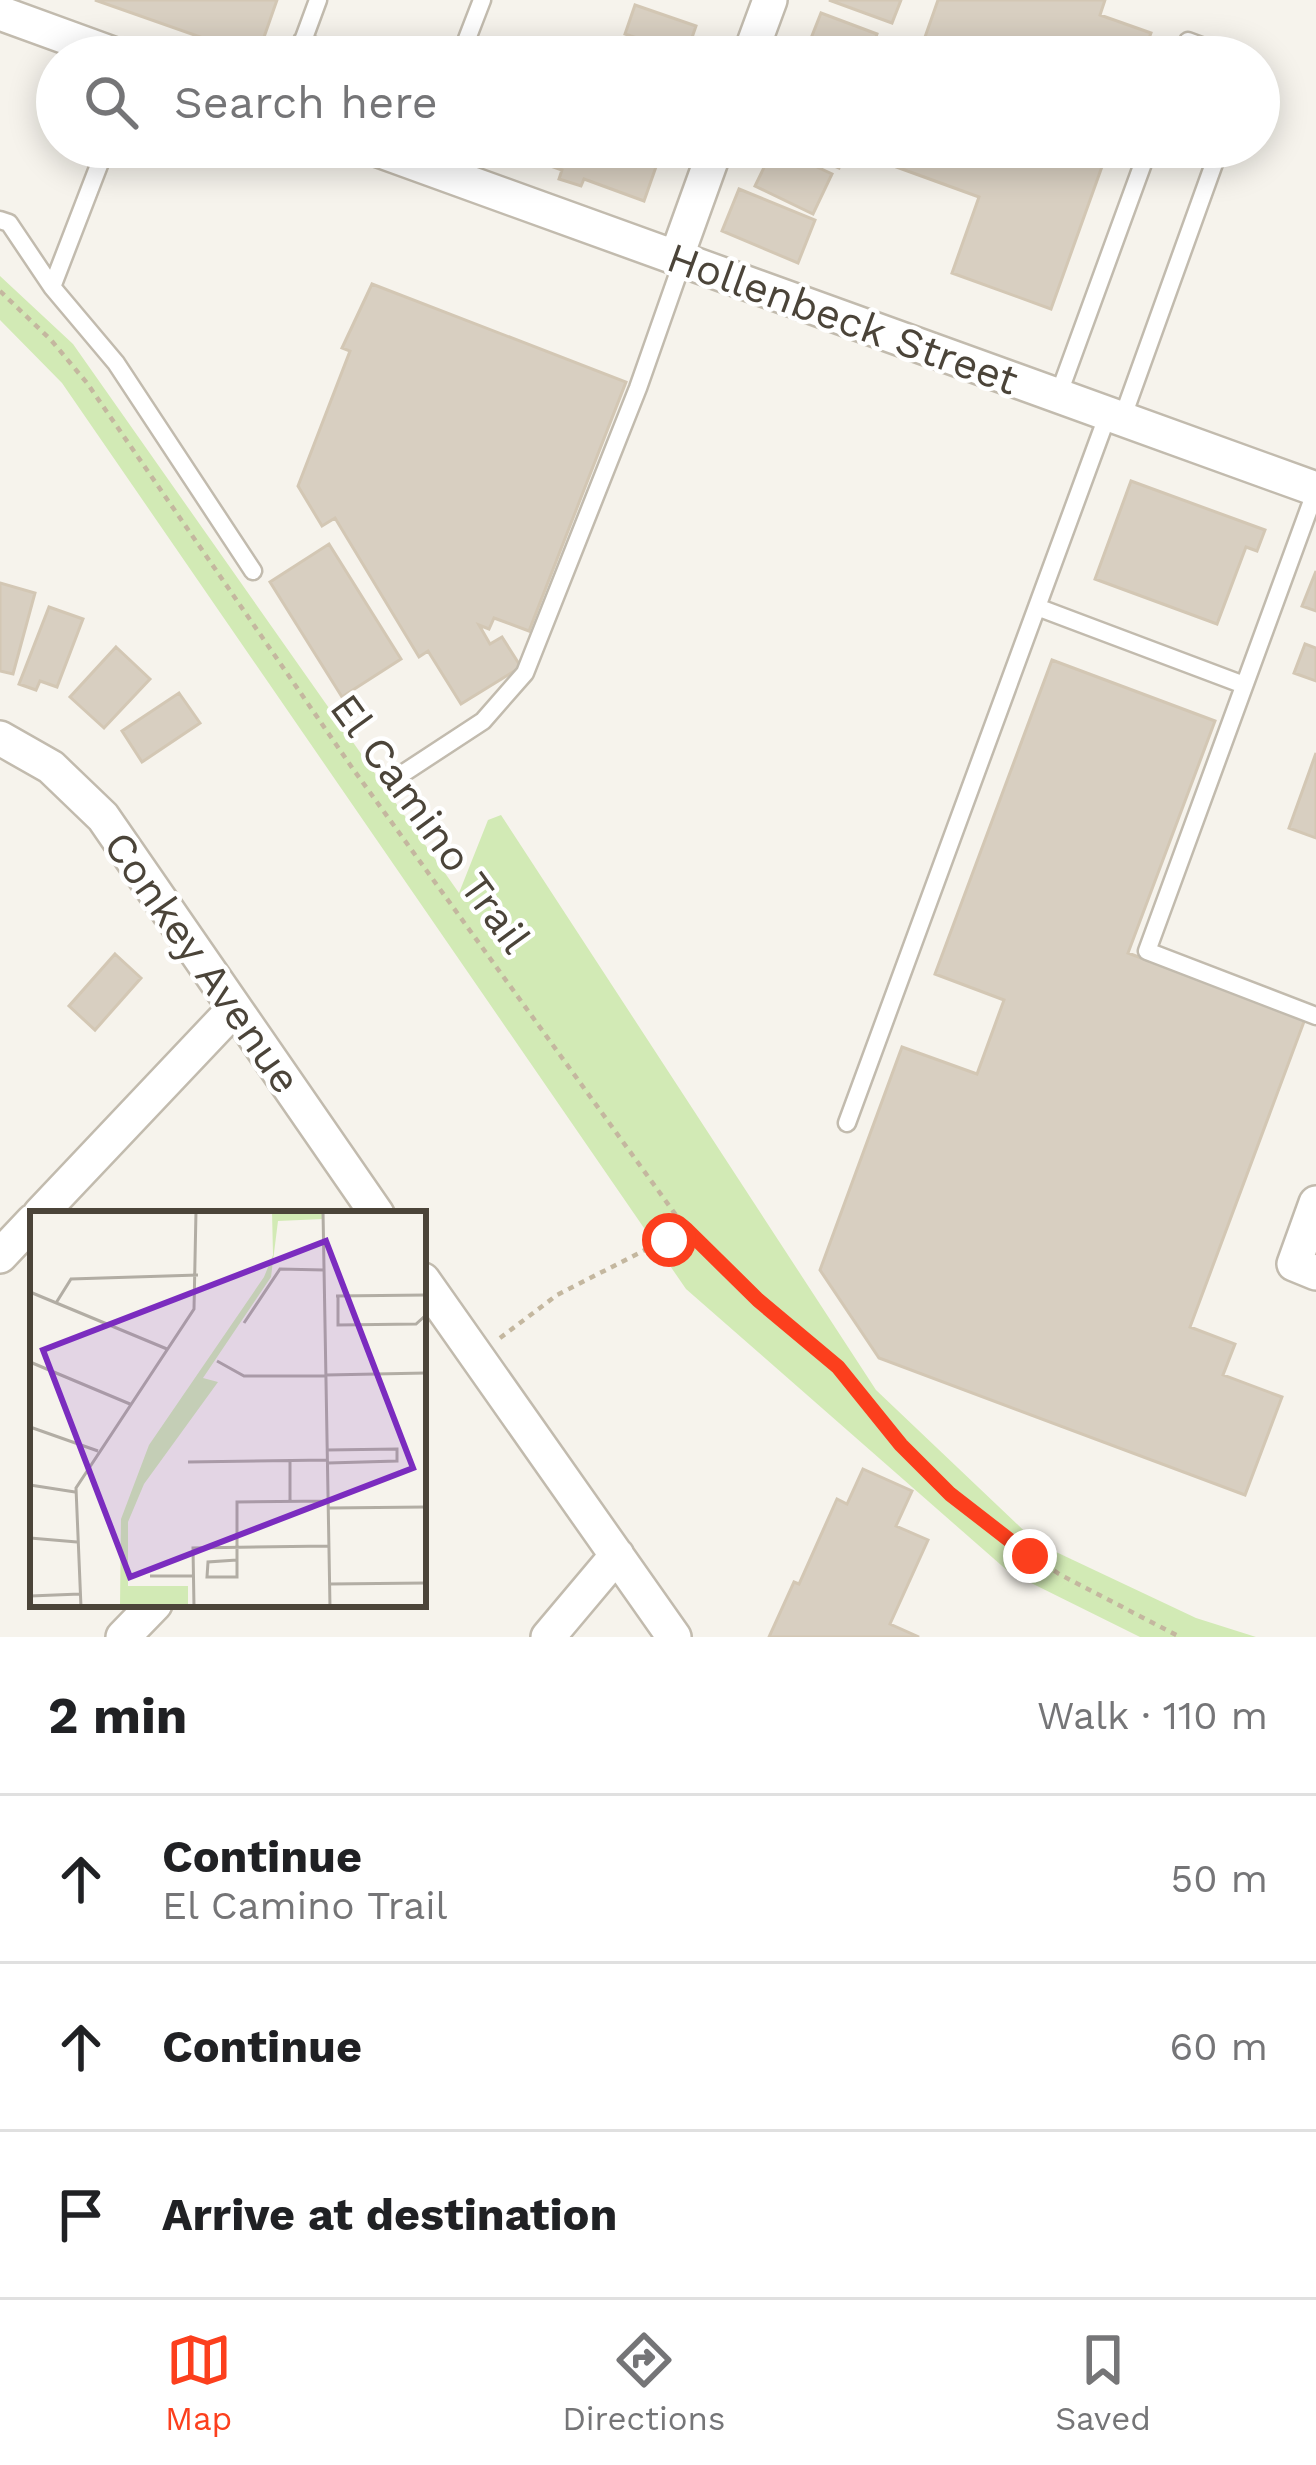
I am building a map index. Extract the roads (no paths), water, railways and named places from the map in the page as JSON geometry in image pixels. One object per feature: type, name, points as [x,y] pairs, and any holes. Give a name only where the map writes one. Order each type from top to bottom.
[{"type":"street","points":[[757,36],[770,0]]},
{"type":"street","points":[[0,13],[63,36]]},
{"type":"street","name":"Hollenbeck Street","points":[[428,168],[1316,490]]},
{"type":"street","points":[[680,259],[709,168]]},
{"type":"street","name":"Conkey Avenue","points":[[0,738],[52,767],[87,798],[375,1211]]},
{"type":"street","points":[[43,1211],[234,1009]]},
{"type":"street","points":[[1316,1203],[1294,1264],[1316,1273]]},
{"type":"street","points":[[0,1256],[30,1224]]},
{"type":"street","points":[[429,1303],[478,1358],[674,1637]]},
{"type":"street","points":[[548,1637],[616,1555]]},
{"type":"street","points":[[123,1637],[152,1607]]},
{"type":"lane","points":[[305,36],[318,0]]},
{"type":"lane","points":[[468,36],[482,0]]},
{"type":"lane","points":[[52,287],[98,168]]},
{"type":"lane","points":[[1058,395],[1141,168]]},
{"type":"lane","points":[[847,1123],[1037,607],[1150,337],[1212,168]]},
{"type":"lane","points":[[0,220],[9,223],[52,287],[116,362],[253,571]]},
{"type":"lane","points":[[393,780],[483,721],[524,673],[638,388],[680,259]]},
{"type":"lane","points":[[1316,490],[1147,951],[1316,1016]]},
{"type":"lane","points":[[1037,607],[1244,685]]}]
